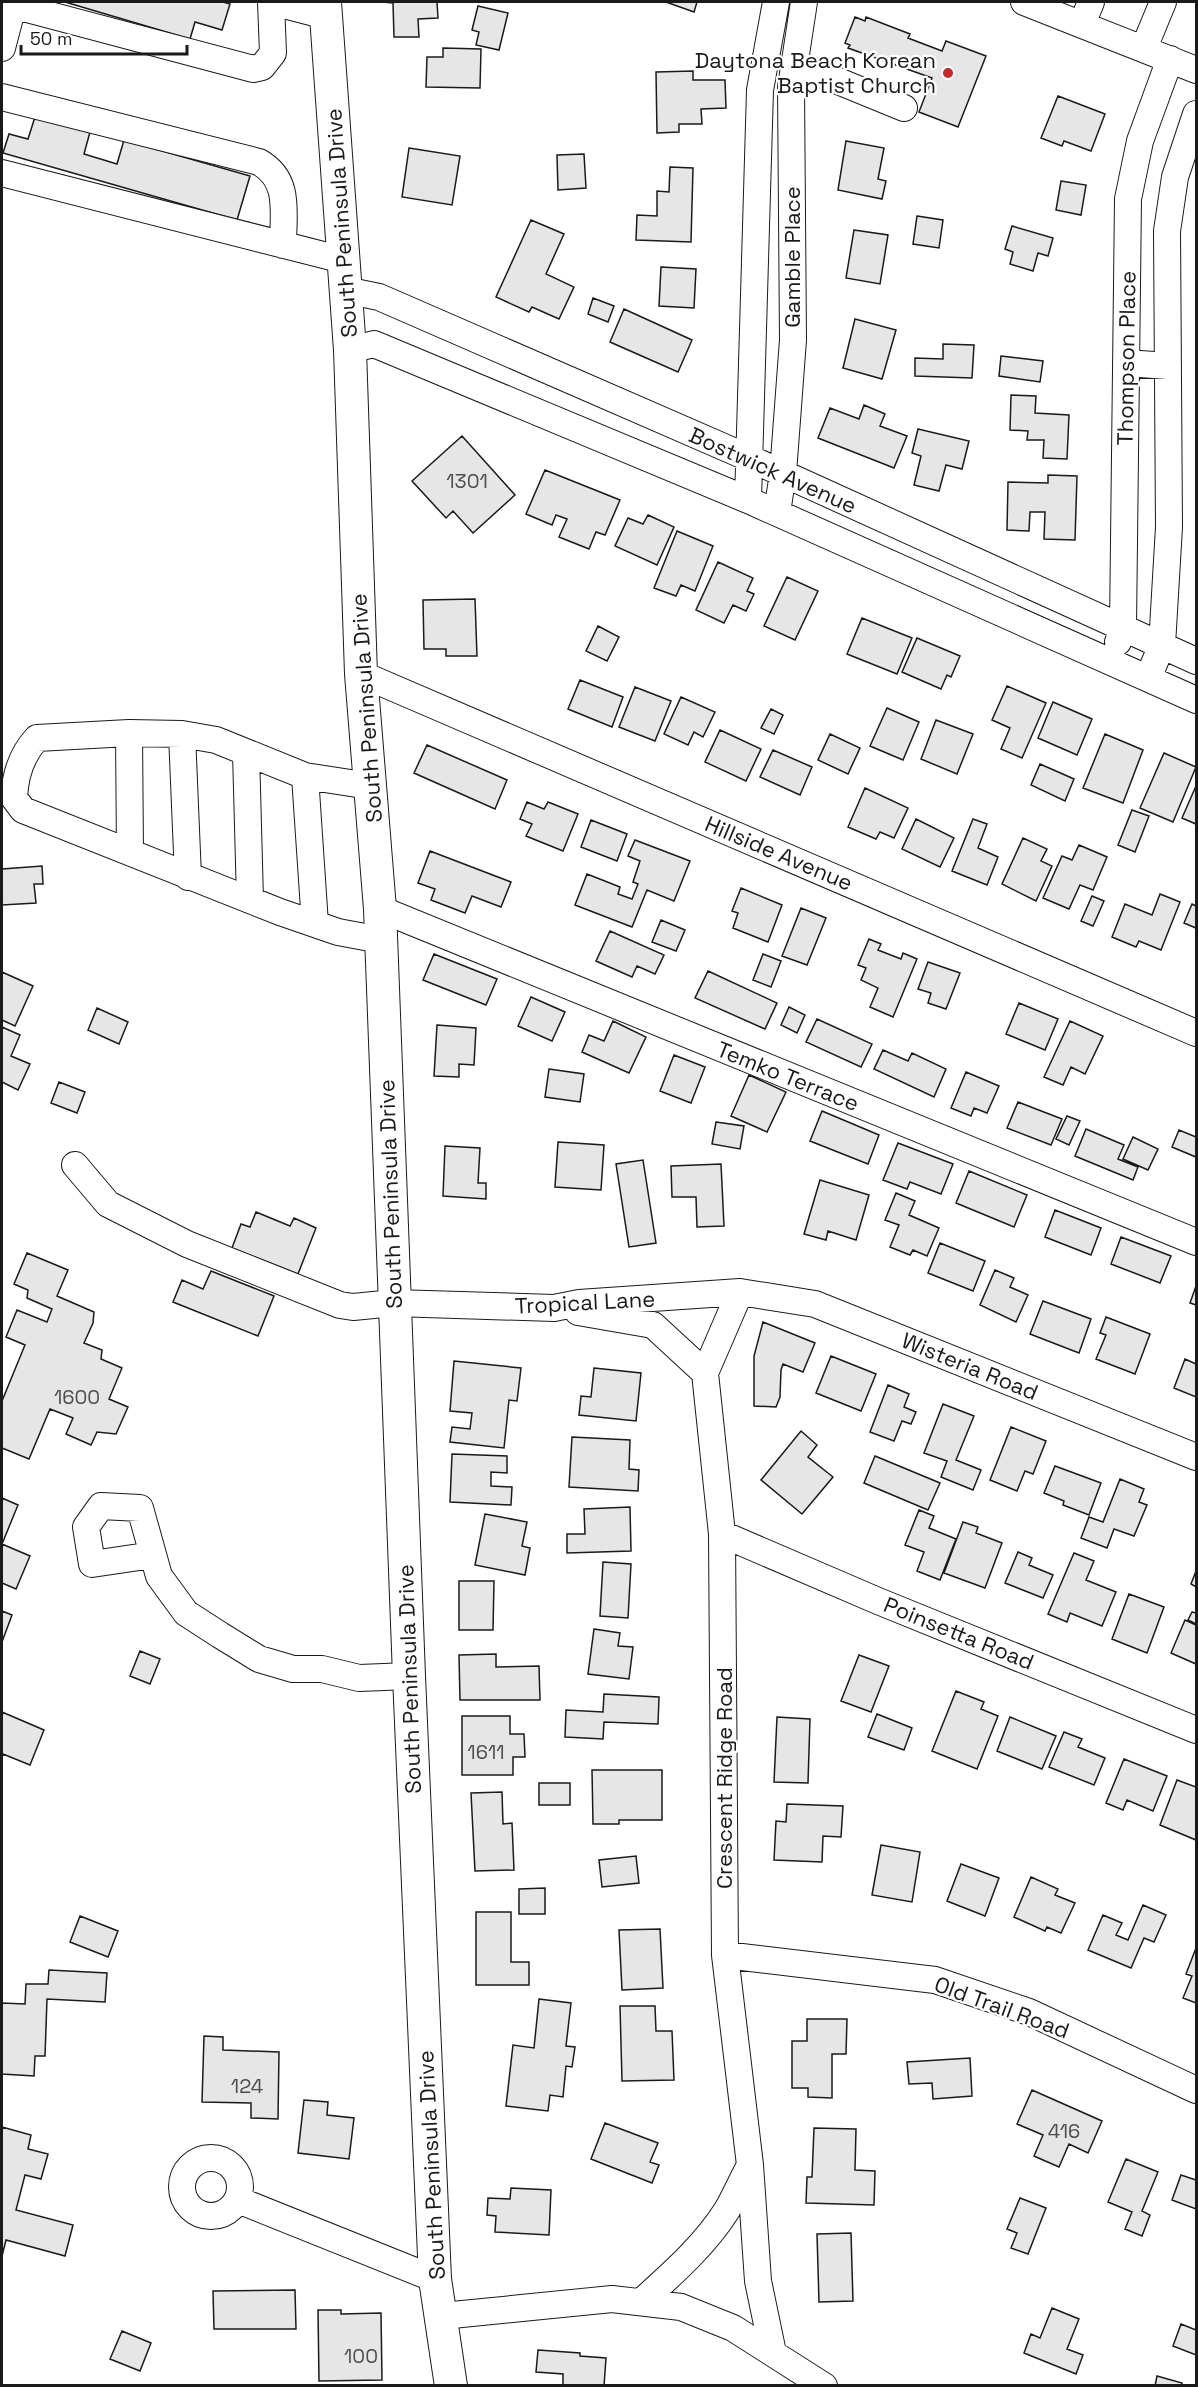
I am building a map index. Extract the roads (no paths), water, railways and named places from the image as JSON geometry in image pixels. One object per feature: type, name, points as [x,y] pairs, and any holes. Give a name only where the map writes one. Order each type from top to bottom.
[{"type":"main road","name":"South Peninsula Drive","points":[[325,9],[350,350],[361,674],[380,909],[394,1303],[435,2279],[451,2385]]},
{"type":"street","points":[[2,48],[13,3],[254,69],[262,67],[273,54],[271,2],[325,9]]},
{"type":"street","name":"Gamble Place","points":[[748,500],[760,90],[776,2]]},
{"type":"street","name":"Gamble Place","points":[[777,513],[783,474],[792,340],[791,87],[804,2]]},
{"type":"street","points":[[1024,2],[1086,13],[1144,48],[1197,70]]},
{"type":"street","points":[[1144,48],[1163,2]]},
{"type":"street","name":"Thompson Place","points":[[1112,662],[1123,627],[1128,199],[1140,141],[1170,58]]},
{"type":"street","points":[[794,63],[904,108]]},
{"type":"street","points":[[2,97],[260,162],[276,174],[283,193],[283,245]]},
{"type":"street","name":"Thompson Place","points":[[1148,678],[1162,645],[1169,527],[1167,231],[1175,177],[1197,114]]},
{"type":"street","name":"Bostwick Avenue","points":[[2,173],[283,245],[344,275],[379,297],[749,458],[1197,661]]},
{"type":"street","points":[[757,201],[792,201]]},
{"type":"street","name":"Bostwick Avenue","points":[[350,350],[374,344],[748,500],[1197,700]]},
{"type":"street","points":[[1126,363],[1168,366]]},
{"type":"street","name":"Hillside Avenue","points":[[361,674],[1197,1032]]},
{"type":"street","points":[[370,786],[305,776],[216,740],[182,734],[129,733],[37,738],[27,748],[15,777],[14,798],[23,810],[188,877],[338,932],[381,940]]},
{"type":"street","points":[[129,733],[130,852]]},
{"type":"street","points":[[182,734],[188,877]]},
{"type":"street","points":[[246,752],[250,900]]},
{"type":"street","points":[[305,776],[315,924]]},
{"type":"street","name":"Temko Terrace","points":[[380,909],[1197,1242]]},
{"type":"street","name":"Tropical Lane","points":[[75,1165],[108,1204],[187,1244],[340,1305],[353,1307],[394,1303],[554,1308],[579,1303],[740,1292]]},
{"type":"street","points":[[554,1308],[653,1325],[705,1373],[740,1292]]},
{"type":"street","name":"Wisteria Road","points":[[740,1292],[816,1304],[1197,1457]]},
{"type":"street","name":"Crescent Ridge Road","points":[[705,1373],[722,1534],[725,1954],[750,2165],[758,2281],[773,2353]]},
{"type":"street","name":"Poinsetta Road","points":[[722,1534],[1197,1730]]},
{"type":"street","points":[[153,1555],[159,1576],[186,1613],[259,1659],[293,1669],[322,1669],[359,1678],[409,1676]]},
{"type":"street","name":"Old Trail Road","points":[[725,1954],[935,1980],[1029,2012],[1197,2090]]},
{"type":"street","points":[[642,2301],[701,2243],[726,2211],[750,2165]]},
{"type":"street","points":[[238,2200],[435,2279]]},
{"type":"street","points":[[442,2316],[612,2299],[681,2307],[733,2328],[824,2385]]},
{"type":"place","name":"Daytona Beach Korean Baptist Church","points":[[948,73]]}]
